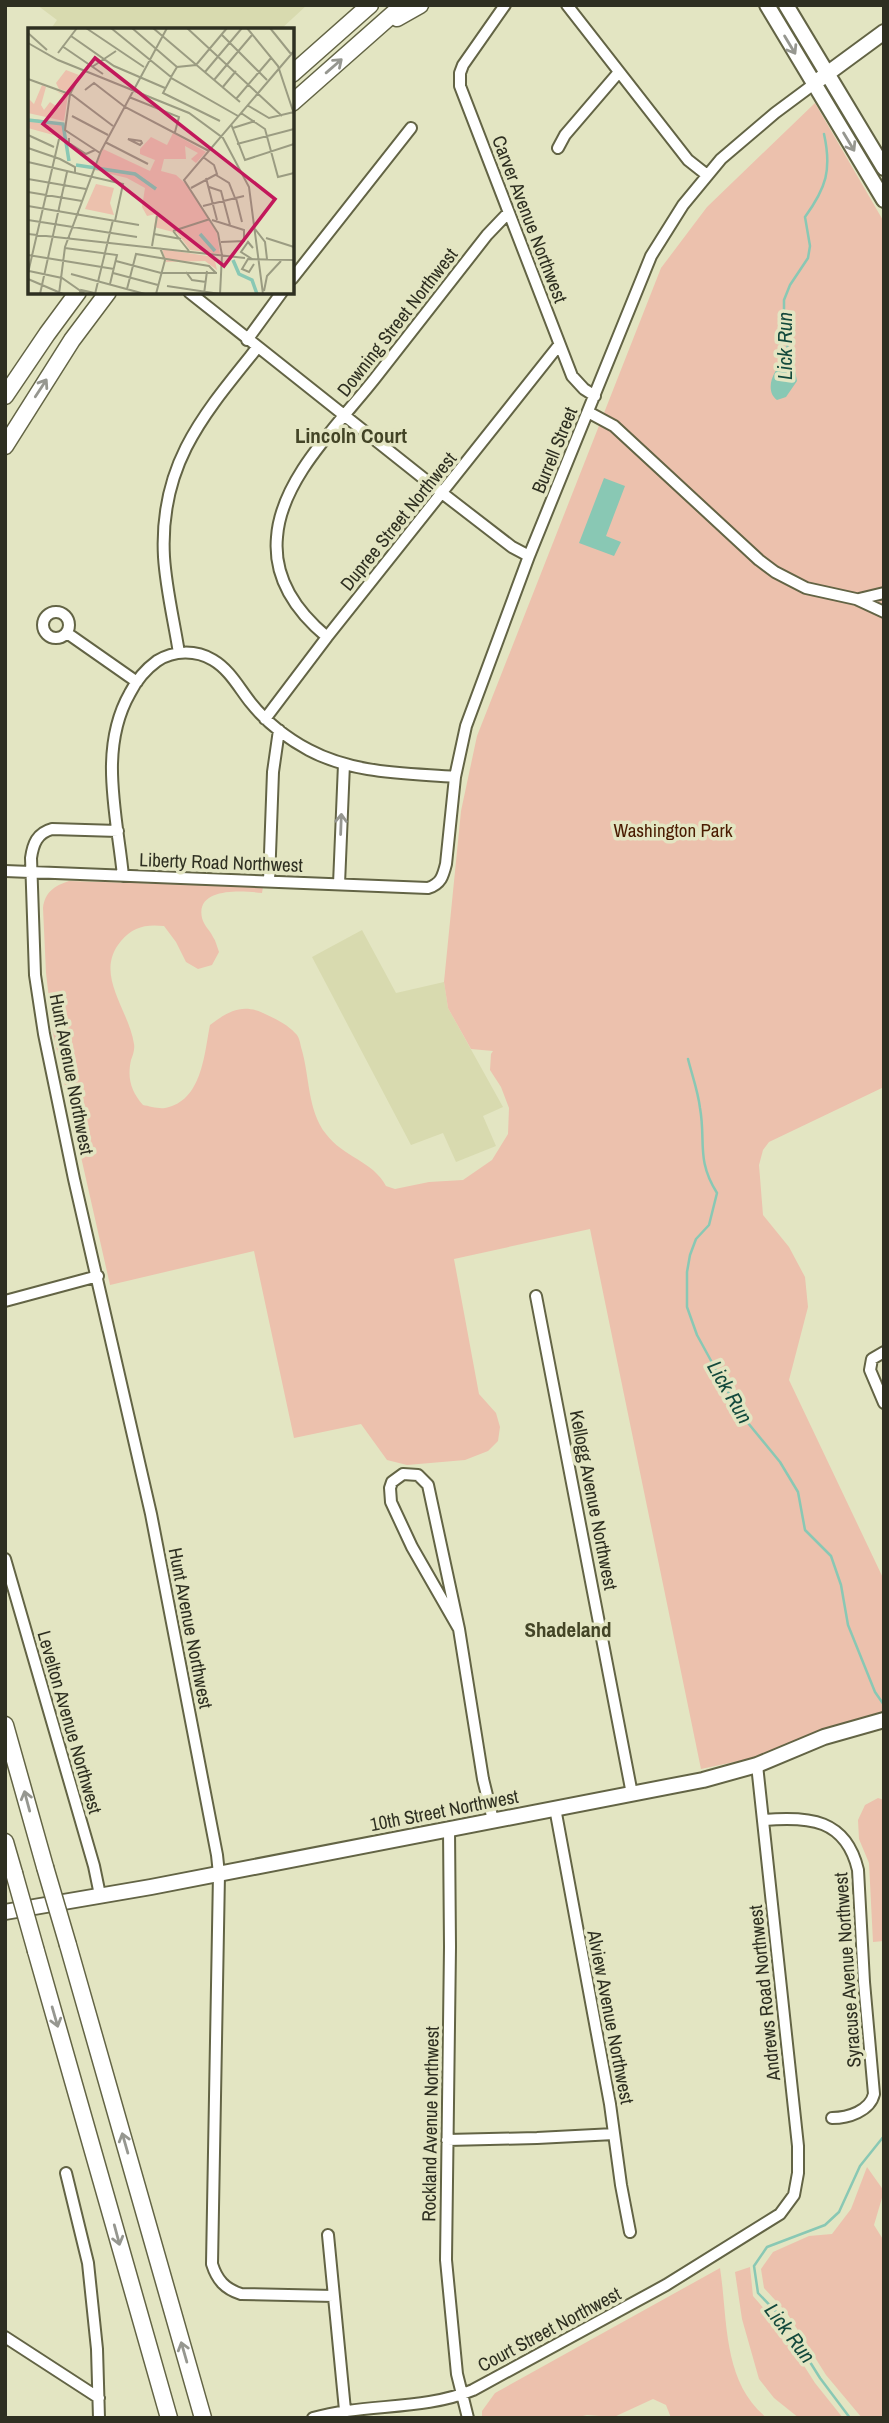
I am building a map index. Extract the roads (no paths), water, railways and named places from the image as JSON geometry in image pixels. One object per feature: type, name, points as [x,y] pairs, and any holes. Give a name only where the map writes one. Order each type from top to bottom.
[{"type":"highway","points":[[326,44],[360,5]]},
{"type":"highway","points":[[294,72],[370,5]]},
{"type":"highway","points":[[294,101],[403,5]]},
{"type":"highway","points":[[376,29],[420,5]]},
{"type":"highway","points":[[5,396],[77,294]]},
{"type":"highway","points":[[5,446],[72,340],[106,294]]},
{"type":"highway","points":[[5,1725],[203,2418]]},
{"type":"highway","points":[[5,1842],[169,2418]]},
{"type":"main road","points":[[767,5],[884,200]]},
{"type":"main road","points":[[786,5],[884,168]]},
{"type":"main road","points":[[814,84],[884,32]]},
{"type":"main road","name":"10th Street Northwest","points":[[5,1912],[219,1874],[703,1780],[757,1765],[824,1737],[884,1720]]},
{"type":"street","name":"Carver Avenue Northwest","points":[[505,5],[463,65],[460,86],[572,376],[595,396]]},
{"type":"street","points":[[567,5],[688,160],[707,175]]},
{"type":"street","points":[[558,148],[565,135],[620,72]]},
{"type":"street","name":"Burrell Street","points":[[434,886],[442,878],[446,864],[455,777],[470,715],[528,556],[651,256],[683,205],[707,175],[775,113],[814,84]]},
{"type":"street","points":[[294,276],[411,128]]},
{"type":"street","name":"Downing Street Northwest","points":[[327,637],[302,614],[285,586],[277,557],[276,539],[284,506],[301,473],[487,235],[508,213]]},
{"type":"street","points":[[191,294],[442,493],[512,547],[528,556]]},
{"type":"street","points":[[247,340],[281,294]]},
{"type":"street","name":"Dupree Street Northwest","points":[[265,719],[559,345]]},
{"type":"street","points":[[179,653],[164,556],[165,515],[169,493],[186,444],[198,423],[257,348]]},
{"type":"street","points":[[588,412],[614,426],[775,572],[806,588],[856,599],[884,612]]},
{"type":"street","points":[[856,599],[884,593]]},
{"type":"street","points":[[67,633],[137,682]]},
{"type":"street","points":[[123,876],[111,766],[113,738],[124,704],[137,682],[159,660],[179,653],[199,654],[222,666],[265,719],[311,751],[344,764],[382,772],[455,777]]},
{"type":"street","points":[[269,881],[273,772],[279,730]]},
{"type":"street","points":[[339,884],[344,764]]},
{"type":"street","name":"Hunt Avenue Northwest","points":[[118,831],[58,828],[46,831],[36,840],[33,849],[35,975],[74,1179],[150,1514],[219,1874],[212,2264],[220,2282],[241,2294],[334,2297]]},
{"type":"street","name":"Liberty Road Northwest","points":[[5,872],[428,888],[434,886]]},
{"type":"street","points":[[5,1301],[97,1276]]},
{"type":"street","name":"Kellogg Avenue Northwest","points":[[536,1296],[632,1794]]},
{"type":"street","points":[[884,1352],[872,1359],[870,1370],[884,1403]]},
{"type":"street","points":[[459,1629],[417,1557],[391,1502],[392,1482],[403,1474],[418,1475],[428,1485],[459,1629],[483,1779],[493,1820]]},
{"type":"street","name":"Levelton Avenue Northwest","points":[[5,1559],[94,1866],[100,1895]]},
{"type":"street","name":"Andrews Road Northwest","points":[[757,1765],[798,2146],[798,2173],[794,2195],[780,2214]]},
{"type":"street","name":"Alview Avenue Northwest","points":[[555,1808],[630,2232]]},
{"type":"street","name":"Syracuse Avenue Northwest","points":[[764,1820],[794,1818],[821,1822],[841,1835],[850,1846],[857,1863],[874,2094],[870,2103],[851,2116],[832,2118]]},
{"type":"street","name":"Rockland Avenue Northwest","points":[[449,1829],[446,2260],[456,2364],[468,2418]]},
{"type":"street","points":[[447,2140],[614,2134]]},
{"type":"street","points":[[66,2173],[88,2263],[97,2349],[99,2418]]},
{"type":"street","name":"Court Street Northwest","points":[[313,2418],[345,2410],[462,2395],[666,2285],[780,2214]]},
{"type":"street","points":[[328,2235],[345,2410]]},
{"type":"street","points":[[5,2337],[99,2398]]},
{"type":"water","points":[[786,362],[795,371],[797,381],[786,397],[777,400],[771,391],[772,380],[777,369]]},
{"type":"water","points":[[604,478],[625,486],[606,536],[621,542],[614,556],[579,543]]},
{"type":"waterway","name":"Lick Run","points":[[786,365],[788,340],[784,300],[790,285],[808,258],[810,246],[805,217],[818,197],[825,178],[827,158],[824,134]]},
{"type":"waterway","name":"Lick Run","points":[[688,1059],[702,1120],[706,1170],[717,1193],[709,1225],[696,1239],[690,1255],[687,1307],[697,1335],[739,1412],[780,1462],[798,1492],[805,1530],[831,1556],[841,1585],[848,1625],[875,1692],[884,1705]]},
{"type":"waterway","name":"Lick Run","points":[[850,2418],[820,2378],[783,2319],[758,2293],[754,2266],[767,2247],[825,2225],[839,2212],[860,2166],[884,2136]]},
{"type":"district","name":"Lincoln Court","points":[[351,435]]},
{"type":"district","name":"Shadeland","points":[[568,1629]]},
{"type":"park label","name":"Washington Park","points":[[673,830]]}]
